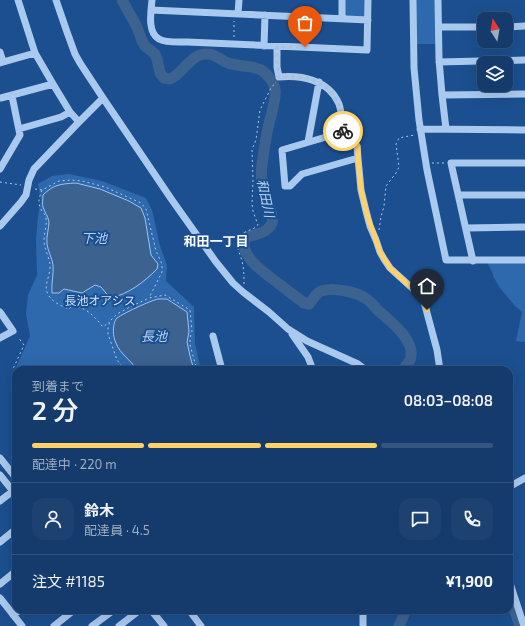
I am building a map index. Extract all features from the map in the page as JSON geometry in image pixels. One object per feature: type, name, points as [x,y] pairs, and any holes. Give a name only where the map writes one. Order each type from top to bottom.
[{"type":"street","points":[[18,0],[35,53],[70,112],[79,122]]},
{"type":"street","points":[[56,0],[75,54],[103,98],[211,256],[233,283],[269,312],[288,330],[308,357],[311,366]]},
{"type":"street","points":[[152,0],[151,28],[154,35],[159,39],[167,41],[367,50],[368,0]]},
{"type":"street","points":[[236,14],[239,0]]},
{"type":"street","points":[[342,0],[342,18]]},
{"type":"street","points":[[413,0],[414,68],[420,132],[446,260],[525,260]]},
{"type":"street","points":[[438,0],[439,62],[446,129]]},
{"type":"street","points":[[151,10],[368,20]]},
{"type":"street","points":[[264,46],[265,15]]},
{"type":"street","points":[[513,26],[525,26]]},
{"type":"street","points":[[439,27],[477,27]]},
{"type":"street","points":[[277,47],[277,66],[279,77],[302,77],[319,82],[326,87],[333,94],[339,104],[343,132]]},
{"type":"street","points":[[0,52],[2,63],[35,53]]},
{"type":"street","points":[[439,62],[525,60]]},
{"type":"street","points":[[308,142],[319,82]]},
{"type":"street","points":[[1,98],[53,84]]},
{"type":"street","points":[[442,95],[525,94]]},
{"type":"street","points":[[0,169],[20,135],[12,96]]},
{"type":"street","points":[[0,226],[3,218],[22,202],[26,195],[28,180],[34,169],[103,98]]},
{"type":"street","points":[[19,129],[60,117],[70,112]]},
{"type":"street","points":[[420,132],[446,129],[525,130]]},
{"type":"street","points":[[358,158],[302,174],[290,186],[285,186],[282,150],[343,132],[348,134],[358,146],[361,190],[370,226],[380,252],[390,268],[423,298],[438,350],[440,366]]},
{"type":"street","points":[[473,261],[467,228],[451,163],[525,163]]},
{"type":"street","points":[[459,195],[525,195]]},
{"type":"street","points":[[467,228],[525,227]]},
{"type":"street","points":[[0,312],[13,331],[0,338]]},
{"type":"street","points":[[288,330],[307,341],[361,366]]},
{"type":"street","points":[[213,336],[221,366]]},
{"type":"street","points":[[1,460],[12,473]]},
{"type":"street","points":[[0,475],[12,490]]},
{"type":"street","points":[[513,485],[525,478]]},
{"type":"street","points":[[0,501],[12,494]]},
{"type":"street","points":[[0,542],[12,532]]},
{"type":"street","points":[[0,584],[12,574]]},
{"type":"street","points":[[513,592],[524,626]]},
{"type":"street","points":[[0,598],[12,614]]},
{"type":"street","points":[[54,626],[69,614]]},
{"type":"street","points":[[92,626],[108,614]]},
{"type":"street","points":[[124,625],[136,614]]},
{"type":"street","points":[[154,614],[164,626]]},
{"type":"street","points":[[192,614],[201,626]]},
{"type":"street","points":[[363,614],[363,626]]},
{"type":"street","points":[[13,615],[22,626]]},
{"type":"path","points":[[234,44],[236,14]]},
{"type":"path","points":[[243,292],[244,274],[242,260],[237,244],[238,238],[243,232],[256,228],[258,224],[252,204],[252,149],[256,140],[260,110],[271,88],[276,84]]},
{"type":"path","points":[[376,240],[379,234],[386,186],[399,167],[396,144],[399,138],[420,132]]},
{"type":"path","points":[[426,162],[451,163]]},
{"type":"path","points":[[0,182],[42,190],[59,181],[82,181],[105,187],[141,203],[146,209],[156,251],[162,264],[162,272],[150,298]]},
{"type":"path","points":[[42,190],[38,204],[46,216],[44,241],[50,263],[50,272],[46,291],[49,297],[59,305],[69,309],[73,305],[82,308],[92,314],[103,327],[117,314],[150,298],[165,295],[190,310],[192,331],[190,344],[196,366]]},
{"type":"path","points":[[110,321],[108,334],[117,360],[122,366]]},
{"type":"path","points":[[13,331],[24,345],[14,366]]},
{"type":"green space","points":[[342,0],[368,0],[368,20],[342,18]]},
{"type":"green space","points":[[413,0],[438,0],[439,44],[413,44]]},
{"type":"green space","name":"長池オアシス","points":[[69,174],[102,181],[146,198],[152,210],[160,246],[167,265],[166,281],[194,307],[195,344],[200,366],[17,366],[30,336],[26,314],[28,295],[37,275],[36,239],[41,200],[38,184],[52,176]]},
{"type":"green space","points":[[486,260],[525,260],[525,342],[516,341],[522,312],[500,288]]},
{"type":"water","name":"下池","points":[[76,183],[100,189],[129,201],[141,208],[145,218],[151,255],[158,264],[157,269],[147,278],[124,294],[110,298],[101,287],[95,285],[82,293],[64,289],[59,293],[52,293],[53,265],[47,244],[49,222],[43,206],[43,195],[58,185]]},
{"type":"water","name":"長池","points":[[158,299],[167,299],[187,312],[189,332],[187,342],[193,366],[134,366],[118,347],[115,341],[113,328],[116,319],[129,311]]},
{"type":"waterway","name":"和田川","points":[[122,0],[137,27],[145,46],[155,54],[160,73],[164,78],[173,78],[192,60],[205,54],[215,56],[232,64],[257,68],[266,73],[270,78],[274,87],[275,97],[265,143],[261,175],[262,185],[270,210],[272,223],[264,231],[246,237],[244,244],[245,251],[255,265],[304,303],[309,304],[319,292],[326,290],[339,290],[364,297],[392,322],[407,340],[411,354],[410,360],[406,366]]},
{"type":"waterway","points":[[513,606],[520,626]]},
{"type":"waterway","name":"和田川","points":[[399,626],[404,614]]},
{"type":"way so far","points":[[305,47],[277,47],[277,66],[279,77],[302,77],[319,82],[326,87],[333,94],[339,104],[343,131]]},
{"type":"district","name":"和田一丁目","points":[[216,241]]},
{"type":"route","points":[[343,131],[348,134],[358,146],[361,190],[370,226],[380,252],[390,268],[423,298],[427,310]]}]
